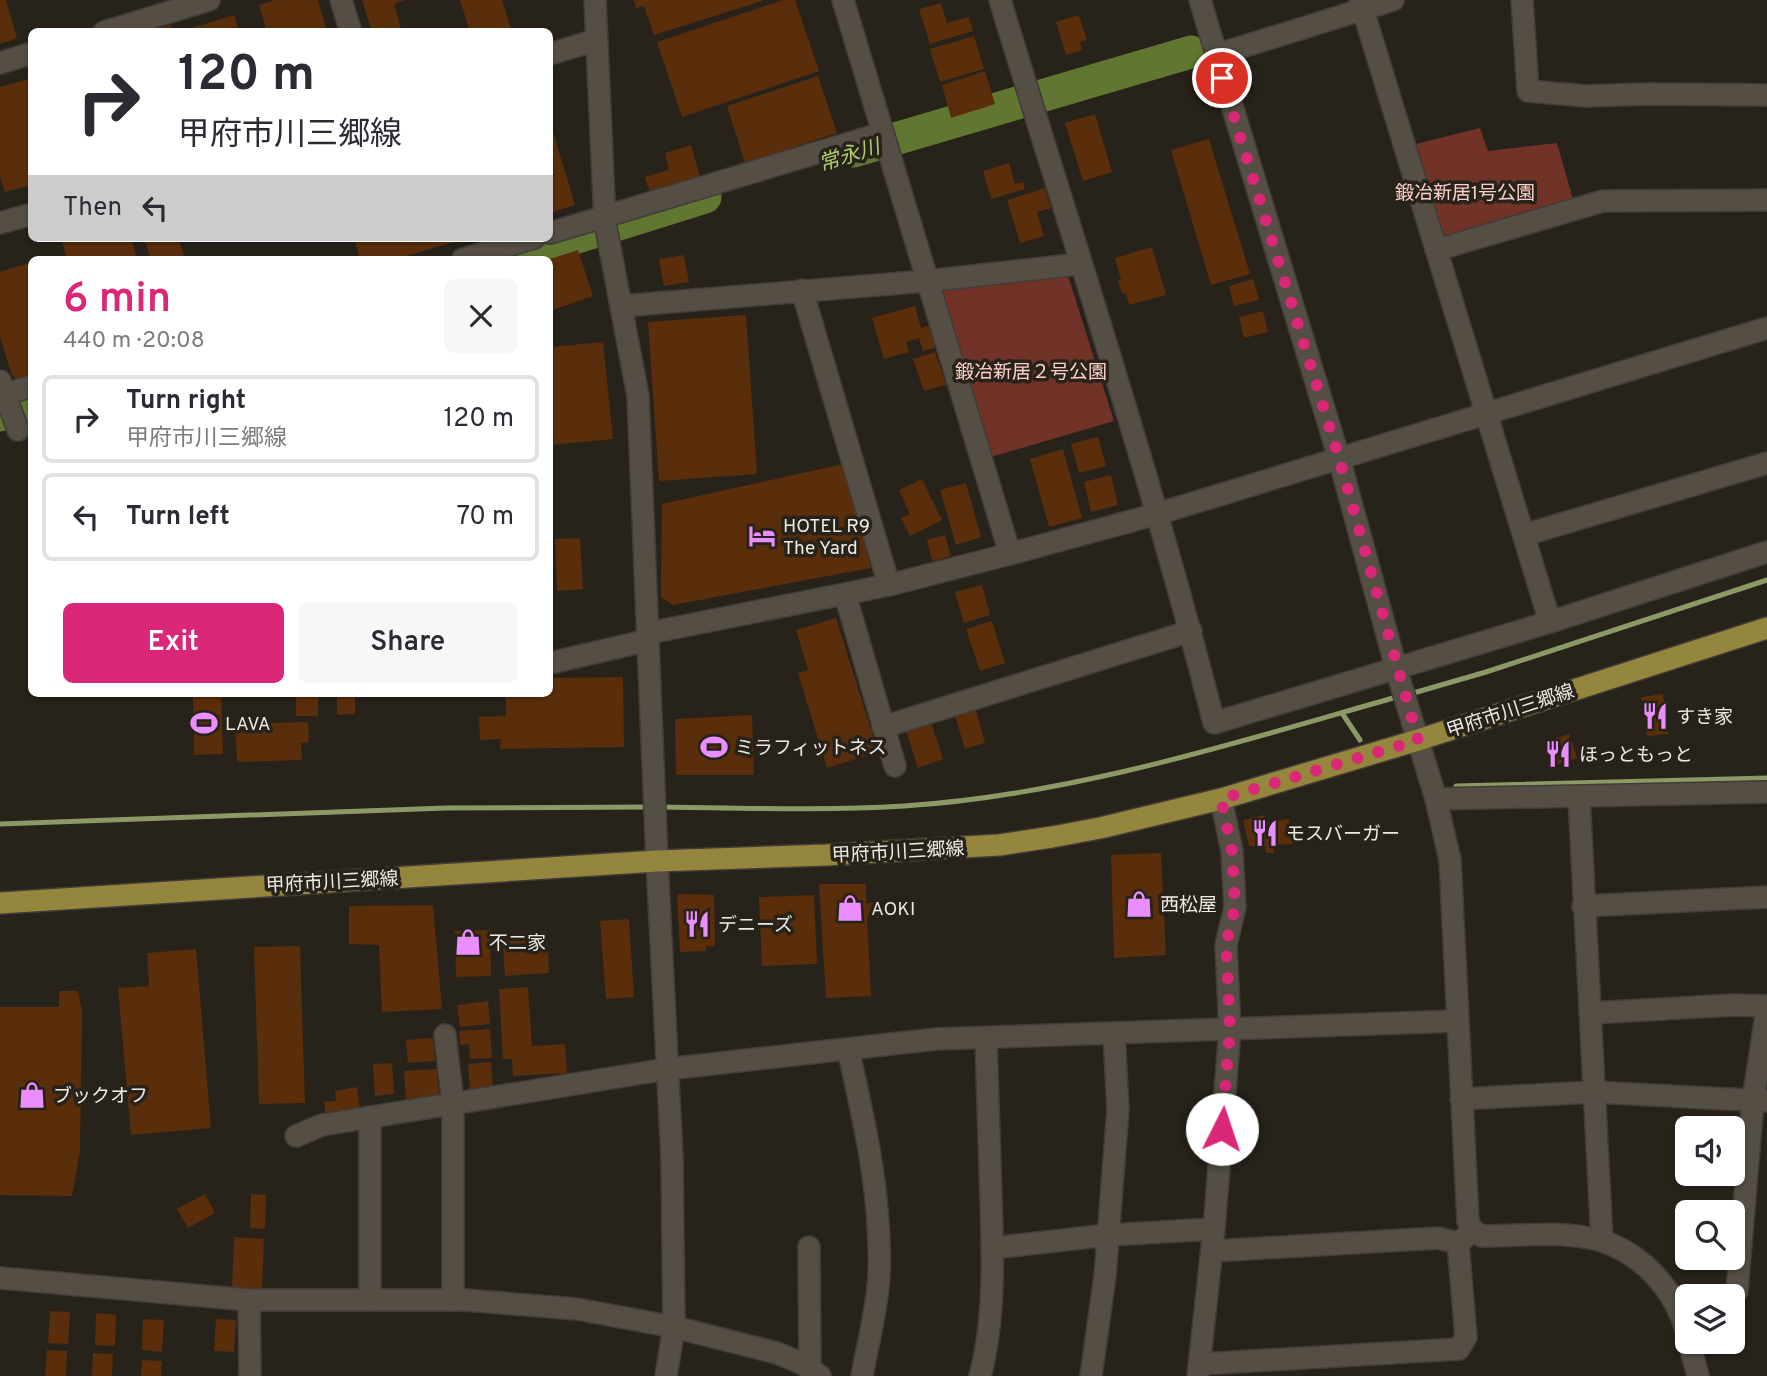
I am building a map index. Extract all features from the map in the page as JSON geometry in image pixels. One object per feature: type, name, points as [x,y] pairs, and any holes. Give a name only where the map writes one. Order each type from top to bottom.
[{"type":"main road","name":"甲府市川三郷線","points":[[0,903],[657,861],[999,845],[1100,828],[1221,799],[1418,740],[1767,628]]},
{"type":"street","points":[[117,28],[209,0]]},
{"type":"street","points":[[341,0],[350,28]]},
{"type":"street","points":[[595,0],[606,227],[639,396],[657,861],[672,1158],[674,1328],[666,1376]]},
{"type":"street","points":[[843,0],[1010,554]]},
{"type":"street","points":[[1000,0],[1157,513],[1214,723],[1397,671],[1767,552]]},
{"type":"street","points":[[1200,0],[1339,458],[1397,671],[1436,799],[1450,860],[1468,1221],[1465,1237],[1466,1337],[1464,1345],[1459,1349],[1199,1370],[1212,1251],[1230,1029],[1226,945],[1235,907],[1232,851],[1221,799]]},
{"type":"street","points":[[1216,55],[1361,5],[1393,0]]},
{"type":"street","points":[[1522,0],[1528,91],[1586,96],[1648,93],[1767,96]]},
{"type":"street","points":[[1361,5],[1549,622]]},
{"type":"street","points":[[553,53],[596,40]]},
{"type":"street","points":[[0,63],[28,54]]},
{"type":"street","points":[[553,233],[606,227],[886,141]]},
{"type":"street","points":[[1436,250],[1603,201],[1767,200]]},
{"type":"street","points":[[0,223],[28,215]]},
{"type":"street","points":[[473,256],[520,242]]},
{"type":"street","points":[[621,306],[926,281],[1080,264]]},
{"type":"street","points":[[802,290],[889,585]]},
{"type":"street","points":[[553,662],[649,636],[889,585],[1010,554],[1157,513],[1767,328]]},
{"type":"street","points":[[18,430],[1,390],[28,387]]},
{"type":"street","points":[[1524,535],[1767,463]]},
{"type":"street","points":[[845,594],[895,766]]},
{"type":"street","points":[[883,727],[1191,631]]},
{"type":"street","points":[[1436,799],[1767,792]]},
{"type":"street","points":[[1579,797],[1602,1241]]},
{"type":"street","points":[[1583,906],[1767,897]]},
{"type":"street","points":[[1590,1013],[1734,1005],[1767,1008],[1760,1100],[1738,1284]]},
{"type":"street","points":[[296,1136],[322,1125],[667,1069],[936,1039],[1458,1021]]},
{"type":"street","points":[[1091,1376],[1105,1276],[1118,1109],[1114,1033]]},
{"type":"street","points":[[445,1035],[453,1104],[453,1300]]},
{"type":"street","points":[[980,1376],[989,1316],[992,1248],[986,1039]]},
{"type":"street","points":[[848,1049],[867,1133],[877,1203],[878,1278],[862,1376]]},
{"type":"street","points":[[1461,1099],[1594,1092],[1760,1100]]},
{"type":"street","points":[[370,1117],[370,1300]]},
{"type":"street","points":[[992,1248],[1108,1235],[1214,1229]]},
{"type":"street","points":[[1212,1251],[1482,1236],[1567,1236],[1602,1241],[1627,1254],[1651,1270],[1675,1301]]},
{"type":"street","points":[[809,1247],[815,1372]]},
{"type":"street","points":[[0,1278],[249,1300],[453,1300],[577,1308],[778,1353],[803,1363],[815,1372]]},
{"type":"street","points":[[249,1300],[250,1376]]},
{"type":"street","points":[[1692,1354],[1698,1376]]},
{"type":"green space","name":"鍛冶新居1号公園","points":[[1480,128],[1488,151],[1557,143],[1574,203],[1436,250],[1404,147]]},
{"type":"green space","name":"鍛冶新居２号公園","points":[[1068,276],[1114,421],[991,457],[940,287]]},
{"type":"building","points":[[0,0],[6,0],[17,38],[0,44]]},
{"type":"building","points":[[275,0],[318,0],[326,28],[266,28],[259,5]]},
{"type":"building","points":[[362,0],[405,0],[394,4],[401,28],[371,28]]},
{"type":"building","points":[[460,0],[502,0],[511,28],[469,28]]},
{"type":"building","points":[[634,0],[762,1],[654,35],[644,6],[636,8]]},
{"type":"building","points":[[783,0],[795,0],[819,71],[682,117],[657,42]]},
{"type":"building","points":[[941,3],[947,23],[969,17],[973,31],[930,44],[919,9]]},
{"type":"building","points":[[234,15],[238,28],[192,28]]},
{"type":"building","points":[[1079,15],[1087,40],[1080,42],[1082,50],[1066,55],[1056,22]]},
{"type":"building","points":[[974,36],[984,69],[940,82],[930,49]]},
{"type":"building","points":[[985,71],[995,104],[951,118],[942,85]]},
{"type":"building","points":[[818,76],[837,133],[745,163],[727,106]]},
{"type":"building","points":[[28,79],[28,186],[5,192],[0,177],[0,87]]},
{"type":"building","points":[[1095,114],[1112,172],[1083,181],[1065,123]]},
{"type":"building","points":[[553,132],[575,205],[553,212]]},
{"type":"building","points":[[1209,139],[1250,274],[1211,285],[1171,150]]},
{"type":"building","points":[[691,145],[701,180],[651,195],[645,177],[669,170],[665,153]]},
{"type":"building","points":[[1009,163],[1015,184],[1023,182],[1025,189],[991,199],[983,171]]},
{"type":"building","points":[[1045,188],[1051,208],[1037,212],[1044,236],[1020,243],[1007,200]]},
{"type":"building","points":[[62,242],[132,242],[136,256],[66,256]]},
{"type":"building","points":[[145,242],[179,242],[184,256],[150,256]]},
{"type":"building","points":[[355,242],[454,242],[406,256],[359,256]]},
{"type":"building","points":[[1152,247],[1166,295],[1129,305],[1126,293],[1122,294],[1118,281],[1121,280],[1115,258]]},
{"type":"building","points":[[578,250],[593,296],[553,310],[553,258]]},
{"type":"building","points":[[684,255],[689,282],[664,286],[659,259]]},
{"type":"building","points":[[28,263],[28,378],[19,381],[12,375],[0,337],[0,272]]},
{"type":"building","points":[[1253,279],[1259,300],[1234,306],[1229,286]]},
{"type":"building","points":[[915,306],[921,328],[929,326],[935,348],[923,351],[919,338],[906,342],[909,352],[884,359],[872,318]]},
{"type":"building","points":[[1263,311],[1268,332],[1244,338],[1239,317]]},
{"type":"building","points":[[746,315],[757,474],[659,481],[648,322]]},
{"type":"building","points":[[603,342],[613,439],[553,445],[553,347]]},
{"type":"building","points":[[935,352],[946,385],[924,391],[913,359]]},
{"type":"building","points":[[1098,437],[1106,466],[1079,473],[1071,444]]},
{"type":"building","points":[[1063,449],[1082,518],[1049,527],[1030,459]]},
{"type":"building","name":"HOTEL R9 The Yard","points":[[843,464],[871,568],[673,605],[661,597],[662,504]]},
{"type":"building","points":[[1111,475],[1118,505],[1091,512],[1084,482]]},
{"type":"building","points":[[922,479],[942,520],[910,536],[901,518],[910,514],[899,490]]},
{"type":"building","points":[[966,483],[981,537],[956,545],[940,490]]},
{"type":"building","points":[[945,535],[951,556],[932,561],[927,540]]},
{"type":"building","points":[[580,538],[583,589],[557,591],[555,539]]},
{"type":"building","points":[[982,585],[990,615],[964,623],[955,592]]},
{"type":"building","points":[[836,618],[878,752],[827,768],[798,673],[808,670],[796,630]]},
{"type":"building","points":[[992,621],[1005,663],[980,671],[966,629]]},
{"type":"building","points":[[623,677],[624,747],[500,749],[501,739],[480,740],[479,717],[506,716],[506,697],[553,697],[553,678]]},
{"type":"building","points":[[1663,694],[1668,734],[1647,736],[1641,697]]},
{"type":"building","points":[[193,697],[221,697],[223,754],[194,755]]},
{"type":"building","points":[[296,697],[318,697],[318,716],[296,716]]},
{"type":"building","points":[[337,697],[355,697],[355,714],[337,715]]},
{"type":"building","points":[[976,710],[985,743],[965,749],[955,716]]},
{"type":"building","name":"ミラフィットネス","points":[[752,715],[754,775],[676,775],[675,719]]},
{"type":"building","points":[[308,722],[309,742],[301,743],[302,760],[237,762],[235,724]]},
{"type":"building","points":[[931,722],[943,759],[918,768],[906,731]]},
{"type":"building","points":[[1569,734],[1577,758],[1552,766],[1544,742]]},
{"type":"building","points":[[1264,815],[1266,822],[1289,819],[1293,844],[1273,845],[1274,853],[1266,853],[1265,846],[1249,846],[1243,820]]},
{"type":"building","points":[[1161,853],[1166,955],[1114,958],[1111,855]]},
{"type":"building","points":[[819,884],[866,884],[866,903],[879,903],[879,918],[867,917],[871,996],[826,998]]},
{"type":"building","points":[[677,894],[714,895],[715,946],[706,946],[706,951],[680,952]]},
{"type":"building","points":[[814,895],[817,964],[762,966],[759,897]]},
{"type":"building","points":[[433,905],[442,1009],[382,1012],[379,945],[349,944],[349,906]]},
{"type":"building","points":[[629,919],[634,997],[606,999],[600,921]]},
{"type":"building","points":[[490,930],[491,976],[456,977],[455,931]]},
{"type":"building","points":[[547,931],[549,973],[505,976],[502,933]]},
{"type":"building","points":[[300,946],[305,1103],[259,1104],[254,947]]},
{"type":"building","points":[[196,949],[211,1128],[131,1135],[118,988],[149,986],[147,953]]},
{"type":"building","points":[[528,987],[532,1046],[565,1044],[567,1073],[513,1076],[512,1059],[503,1059],[499,989]]},
{"type":"building","points":[[59,991],[78,991],[82,1012],[80,1151],[72,1196],[0,1195],[0,1007],[59,1007]]},
{"type":"building","points":[[488,1001],[490,1024],[460,1027],[457,1005]]},
{"type":"building","points":[[490,1029],[492,1058],[470,1059],[469,1044],[460,1045],[459,1031]]},
{"type":"building","points":[[433,1038],[435,1061],[408,1063],[406,1040]]},
{"type":"building","points":[[491,1062],[493,1089],[470,1090],[468,1064]]},
{"type":"building","points":[[392,1063],[394,1094],[375,1096],[373,1064]]},
{"type":"building","points":[[437,1069],[439,1096],[406,1099],[404,1071]]},
{"type":"building","points":[[357,1087],[360,1110],[326,1116],[324,1102],[336,1101],[335,1091]]},
{"type":"building","points":[[205,1194],[215,1213],[188,1228],[177,1209]]},
{"type":"building","points":[[251,1194],[266,1195],[265,1229],[250,1228]]},
{"type":"building","points":[[234,1237],[264,1239],[262,1290],[232,1289]]},
{"type":"building","points":[[50,1311],[70,1312],[68,1344],[48,1343]]},
{"type":"building","points":[[96,1313],[116,1315],[115,1346],[95,1345]]},
{"type":"building","points":[[143,1319],[164,1320],[162,1352],[142,1350]]},
{"type":"building","points":[[216,1319],[236,1320],[234,1352],[214,1351]]},
{"type":"building","points":[[47,1350],[67,1351],[66,1376],[45,1376]]},
{"type":"building","points":[[93,1353],[113,1354],[112,1376],[92,1376]]},
{"type":"building","points":[[142,1360],[162,1361],[161,1376],[141,1376]]},
{"type":"waterway","name":"常永川","points":[[854,151],[1191,52]]},
{"type":"waterway","name":"常永川","points":[[517,256],[705,197]]},
{"type":"waterway","name":"常永川","points":[[0,415],[28,406]]},
{"type":"waterway","points":[[1410,694],[1486,672],[1767,580]]},
{"type":"waterway","points":[[660,807],[874,808],[967,800],[1030,791],[1155,764],[1400,696]]},
{"type":"waterway","points":[[1342,713],[1360,740]]},
{"type":"waterway","points":[[1456,786],[1767,778]]},
{"type":"waterway","points":[[0,824],[446,808],[650,807]]},
{"type":"place","name":"HOTEL R9 The Yard","points":[[762,536]]},
{"type":"place","name":"すき家","points":[[1655,716]]},
{"type":"place","name":"LAVA","points":[[204,723]]},
{"type":"place","name":"ミラフィットネス","points":[[714,747]]},
{"type":"place","name":"ほっともっと","points":[[1558,754]]},
{"type":"place","name":"モスバーガー","points":[[1265,833]]},
{"type":"place","name":"西松屋","points":[[1139,904]]},
{"type":"place","name":"AOKI","points":[[850,908]]},
{"type":"place","name":"デニーズ","points":[[697,924]]},
{"type":"place","name":"不二家","points":[[468,942]]},
{"type":"place","name":"ブックオフ","points":[[32,1095]]},
{"type":"route","points":[[1222,78],[1339,458],[1418,740],[1221,799],[1232,851],[1235,907],[1226,945],[1230,1029],[1222,1129]]}]
